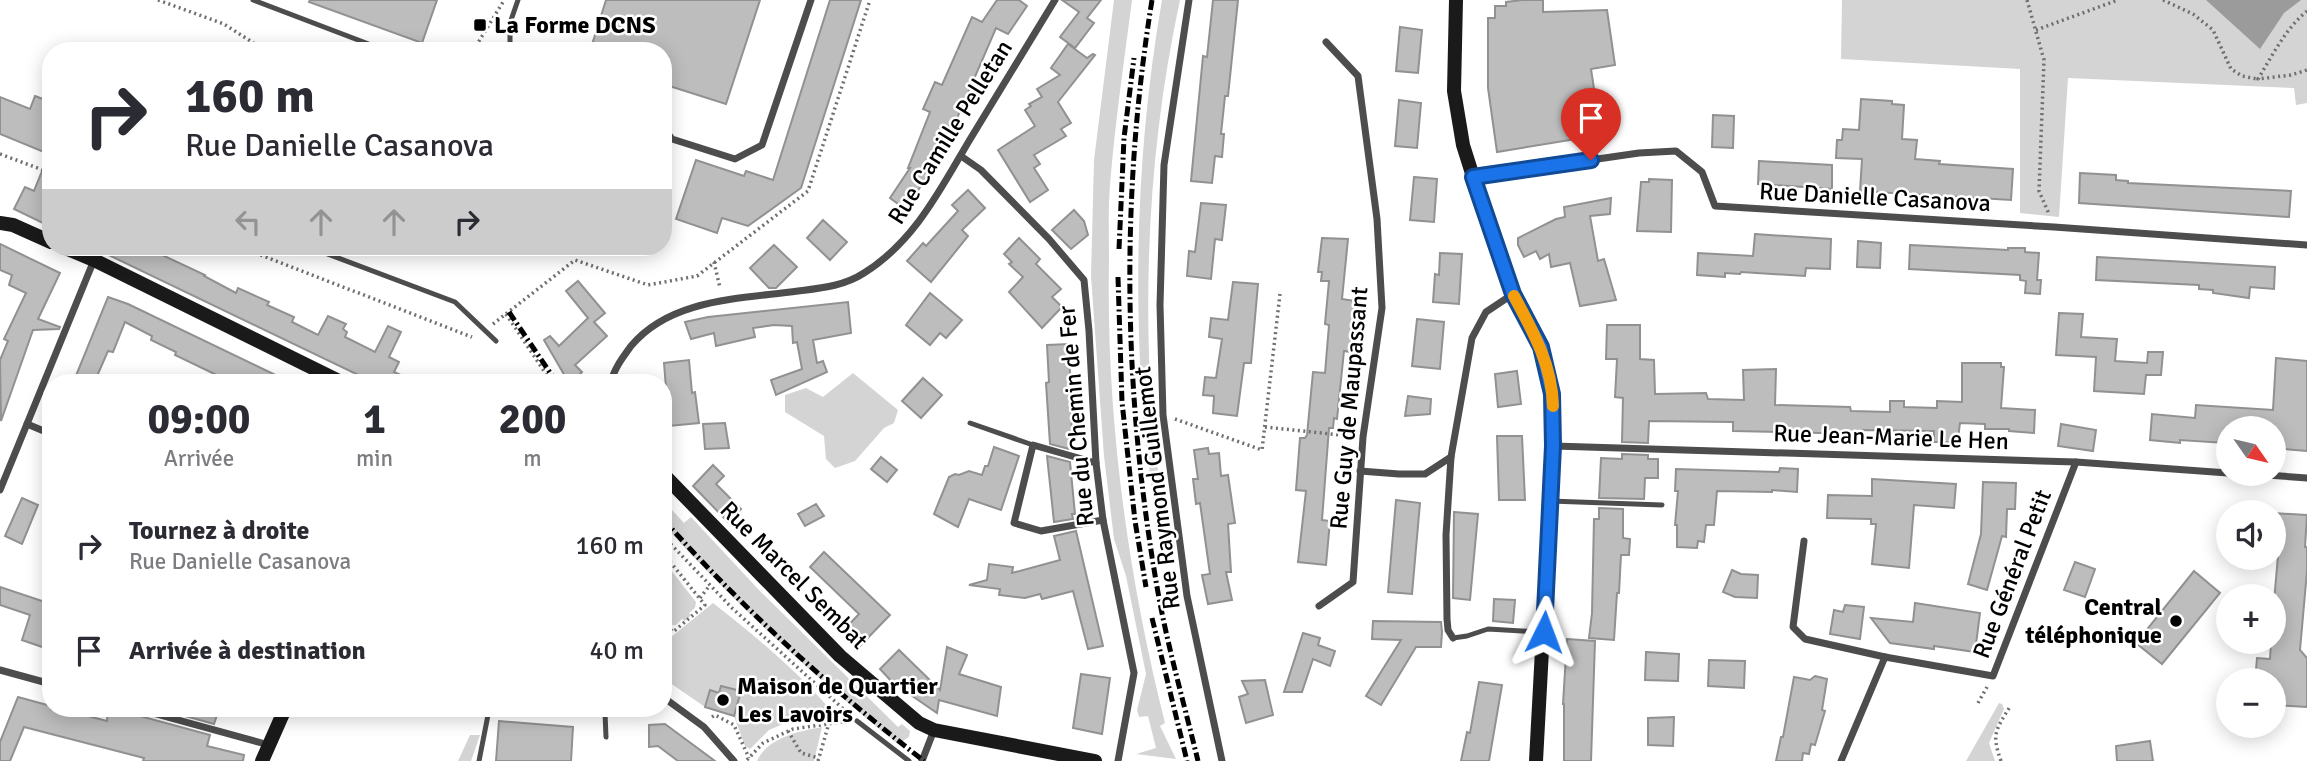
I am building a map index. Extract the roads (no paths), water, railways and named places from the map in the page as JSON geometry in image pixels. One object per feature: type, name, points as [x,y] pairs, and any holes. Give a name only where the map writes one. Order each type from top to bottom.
[{"type":"street","points":[[672,139],[735,159],[762,145],[811,0]]},
{"type":"street","name":"Rue Camille Pelletan","points":[[614,374],[617,366],[641,334],[673,314],[723,301],[837,286],[865,273],[905,241],[961,156],[1055,0]]},
{"type":"street","name":"Rue Raymond Guillemot","points":[[1189,0],[1164,165],[1160,305],[1163,415],[1187,596],[1222,761]]},
{"type":"street","points":[[1456,0],[1454,91],[1463,145],[1513,294],[1541,347],[1552,394],[1553,446],[1535,761]]},
{"type":"street","name":"Rue Guy de Maupassant","points":[[1319,606],[1353,582],[1363,437],[1382,308],[1377,219],[1357,76],[1326,42]]},
{"type":"street","name":"Rue Danielle Casanova","points":[[1473,177],[1639,153],[1676,151],[1702,172],[1715,206],[2054,226],[2307,245]]},
{"type":"street","name":"Rue du Chemin de Fer","points":[[961,156],[981,170],[1049,239],[1084,280],[1096,463],[1103,520],[1134,673],[1118,761]]},
{"type":"street","points":[[0,223],[13,225],[42,238]]},
{"type":"street","points":[[84,256],[325,374]]},
{"type":"street","points":[[47,374],[94,260]]},
{"type":"street","points":[[1453,638],[1447,619],[1446,535],[1451,457],[1472,338],[1486,312],[1513,294]]},
{"type":"street","points":[[0,490],[42,387]]},
{"type":"street","points":[[27,424],[42,430]]},
{"type":"street","points":[[1096,463],[1033,444],[1014,523],[1041,531],[1103,520]]},
{"type":"street","name":"Rue Jean-Marie Le Hen","points":[[1553,446],[2076,462],[2216,471]]},
{"type":"street","points":[[1360,471],[1425,474],[1451,457]]},
{"type":"street","name":"Rue Général Petit","points":[[1804,541],[1793,627],[1805,639],[1885,657],[1993,676],[2076,462]]},
{"type":"street","points":[[2286,476],[2307,478]]},
{"type":"street","name":"Rue Marcel Sembat","points":[[672,483],[840,656],[919,723],[934,730],[1095,761]]},
{"type":"street","points":[[1841,761],[1885,657]]},
{"type":"street","points":[[0,670],[42,682]]},
{"type":"street","points":[[672,703],[697,721],[734,761]]},
{"type":"street","points":[[167,717],[270,746]]},
{"type":"street","points":[[262,761],[282,717]]},
{"type":"street","points":[[922,761],[934,730]]},
{"type":"lane","points":[[253,0],[363,42]]},
{"type":"lane","points":[[510,42],[510,23],[518,0]]},
{"type":"lane","points":[[333,256],[455,302],[496,341]]},
{"type":"lane","points":[[970,423],[1033,444]]},
{"type":"lane","points":[[1550,501],[1662,505]]},
{"type":"lane","points":[[1453,638],[1488,629],[1544,632]]},
{"type":"lane","points":[[479,761],[488,717]]},
{"type":"lane","points":[[605,717],[606,737]]},
{"type":"lane","points":[[856,721],[909,761]]},
{"type":"railway","points":[[1152,0],[1135,144],[1131,216],[1132,359],[1144,503],[1155,575],[1169,645],[1198,761]]},
{"type":"railway","points":[[1119,249],[1124,138],[1134,58]]},
{"type":"railway","points":[[1118,277],[1122,402],[1135,521],[1146,587]]},
{"type":"railway","points":[[509,312],[551,374]]},
{"type":"railway","points":[[672,529],[788,646],[924,761]]},
{"type":"railway","points":[[1152,618],[1187,761]]},
{"type":"place","name":"La Forme DCNS","points":[[480,25]]},
{"type":"place","name":"Central téléphonique","points":[[2176,621]]},
{"type":"place","name":"Maison de Quartier Les Lavoirs","points":[[723,700]]}]
